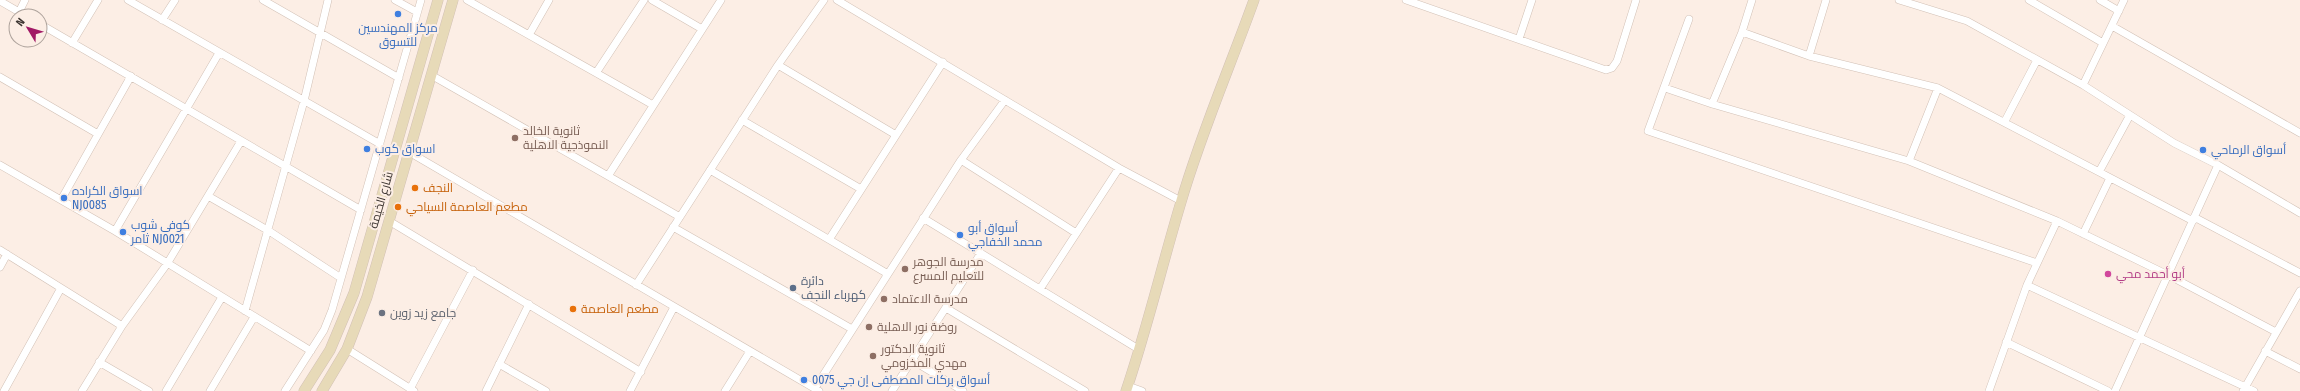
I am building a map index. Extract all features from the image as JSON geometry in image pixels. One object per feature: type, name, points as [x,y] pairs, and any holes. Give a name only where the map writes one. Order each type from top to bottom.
[{"type":"street","points":[[72,43],[98,0]]},
{"type":"street","points":[[128,0],[380,144]]},
{"type":"street","points":[[162,20],[175,0]]},
{"type":"street","points":[[263,0],[399,78]]},
{"type":"street","points":[[245,311],[269,231],[304,101],[328,0]]},
{"type":"street","points":[[395,0],[417,12]]},
{"type":"street","points":[[285,391],[327,323],[421,0]]},
{"type":"street","name":"شارع الخيمة","points":[[304,391],[330,350],[354,293],[438,0]]},
{"type":"street","name":"شارع الخيمة","points":[[322,391],[347,349],[367,297],[453,0]]},
{"type":"street","points":[[467,0],[653,105]]},
{"type":"street","points":[[529,35],[549,0]]},
{"type":"street","points":[[596,73],[644,0]]},
{"type":"street","points":[[652,0],[702,29]]},
{"type":"street","points":[[608,176],[721,0]]},
{"type":"street","points":[[636,285],[778,65],[824,0]]},
{"type":"street","points":[[837,0],[1119,168],[1181,201]]},
{"type":"street","points":[[1142,391],[1127,389],[1140,350],[1181,201],[1234,50],[1254,0]]},
{"type":"street","points":[[1406,0],[1424,3],[1606,70],[1612,68],[1617,61],[1636,0]]},
{"type":"street","points":[[1519,39],[1532,0]]},
{"type":"street","points":[[1712,104],[1742,32],[1752,0]]},
{"type":"street","points":[[1809,56],[1826,0]]},
{"type":"street","points":[[1899,0],[1967,21],[2083,85],[2174,143],[2218,165],[2300,213]]},
{"type":"street","points":[[2029,0],[2103,43]]},
{"type":"street","points":[[2100,0],[2119,11]]},
{"type":"street","points":[[2083,85],[2124,0]]},
{"type":"street","points":[[0,1],[12,8]]},
{"type":"street","points":[[1689,19],[1648,131],[2037,263]]},
{"type":"street","points":[[2112,26],[2300,133]]},
{"type":"street","points":[[48,29],[361,210]]},
{"type":"street","points":[[1742,32],[1809,56],[1938,88],[2005,121],[2110,178],[2300,273]]},
{"type":"street","points":[[115,231],[219,53]]},
{"type":"street","points":[[2005,121],[2037,60]]},
{"type":"street","points":[[830,238],[943,62]]},
{"type":"street","points":[[778,65],[896,135]]},
{"type":"street","points":[[431,75],[680,217]]},
{"type":"street","points":[[61,200],[131,76]]},
{"type":"street","points":[[0,78],[98,134]]},
{"type":"street","points":[[1665,88],[1712,104],[1909,161],[2057,221],[2168,275],[2276,332]]},
{"type":"street","points":[[1909,161],[1938,88]]},
{"type":"street","points":[[409,152],[817,390],[852,329],[923,218],[961,160],[1005,100]]},
{"type":"street","points":[[2099,172],[2130,115]]},
{"type":"street","points":[[742,120],[861,189]]},
{"type":"street","points":[[82,391],[122,326],[167,264],[242,141]]},
{"type":"street","points":[[961,160],[1076,233]]},
{"type":"street","points":[[0,165],[115,231],[311,351]]},
{"type":"street","points":[[2115,391],[2218,165]]},
{"type":"street","points":[[1040,289],[1119,168]]},
{"type":"street","points":[[710,170],[830,238],[888,274]]},
{"type":"street","points":[[2083,234],[2110,178]]},
{"type":"street","points":[[208,196],[269,231],[341,278]]},
{"type":"street","points":[[923,218],[1140,350]]},
{"type":"street","points":[[389,221],[641,372]]},
{"type":"street","points":[[1989,391],[2027,285],[2057,221]]},
{"type":"street","points":[[673,227],[852,329]]},
{"type":"street","points":[[0,250],[122,326]]},
{"type":"street","points":[[892,391],[981,253]]},
{"type":"street","points":[[0,267],[7,254]]},
{"type":"street","points":[[347,349],[412,390],[473,270]]},
{"type":"street","points":[[2027,285],[2139,337],[2244,389],[2254,391]]},
{"type":"street","points":[[4,391],[61,288]]},
{"type":"street","points":[[2244,389],[2299,295]]},
{"type":"street","points":[[166,391],[222,297]]},
{"type":"street","points":[[486,391],[529,304]]},
{"type":"street","points":[[630,391],[674,307]]},
{"type":"street","points":[[946,308],[1085,391]]},
{"type":"street","points":[[210,391],[254,317]]},
{"type":"street","points":[[2006,342],[2108,391]]},
{"type":"street","points":[[725,391],[750,351]]},
{"type":"street","points":[[2265,351],[2300,369]]},
{"type":"street","points":[[912,360],[963,391]]},
{"type":"street","points":[[99,362],[149,391]]},
{"type":"street","points":[[499,364],[546,391]]},
{"type":"place","name":"مركز المهندسين للتسوق","points":[[398,14]]},
{"type":"place","name":"ثانوية الخالد النموذجية الاهلية","points":[[515,138]]},
{"type":"place","name":"اسواق كوب","points":[[367,149]]},
{"type":"place","name":"أسواق الرماحي","points":[[2203,150]]},
{"type":"place","name":"النجف","points":[[415,188]]},
{"type":"place","name":"اسواق الكراده NJ0085","points":[[64,198]]},
{"type":"place","name":"مطعم العاصمة السياحي","points":[[398,207]]},
{"type":"place","name":"كوفي شوب ثامر NJ0021","points":[[123,232]]},
{"type":"place","name":"أسواق أبو محمد الخفاجي","points":[[960,235]]},
{"type":"place","name":"مدرسة الجوهر للتعليم المسرع","points":[[905,269]]},
{"type":"place","name":"أبو أحمد محي","points":[[2108,274]]},
{"type":"place","name":"دائرة كهرباء النجف","points":[[793,288]]},
{"type":"place","name":"مدرسة الاعتماد","points":[[884,299]]},
{"type":"place","name":"مطعم العاصمة","points":[[573,309]]},
{"type":"place","name":"جامع زيد زوين","points":[[382,313]]},
{"type":"place","name":"روضة نور الاهلية","points":[[869,327]]},
{"type":"place","name":"ثانوية الدكتور مهدي المخزومي","points":[[873,356]]},
{"type":"place","name":"أسواق بركات المصطفی إن جي 0075","points":[[804,380]]}]
